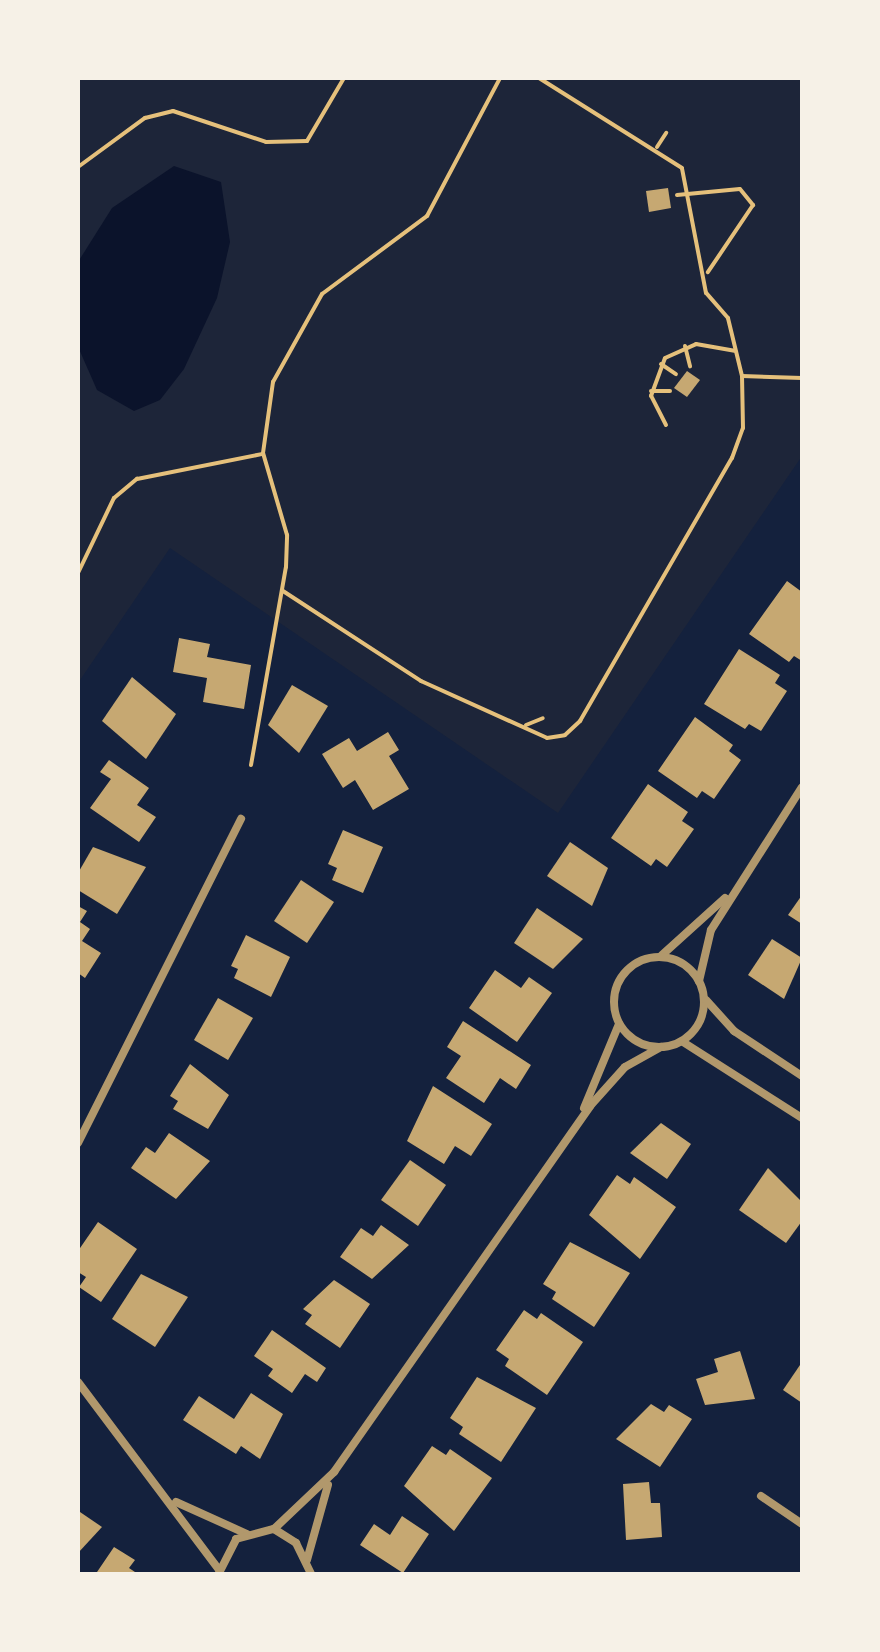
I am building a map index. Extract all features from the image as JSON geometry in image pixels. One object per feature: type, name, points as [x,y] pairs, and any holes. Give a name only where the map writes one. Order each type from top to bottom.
[{"type":"street","points":[[802,787],[733,888],[704,947],[699,982],[706,1000],[734,1031],[802,1076]]},
{"type":"street","points":[[78,1143],[241,819]]},
{"type":"street","points":[[572,1130],[619,1024],[614,999],[626,969],[662,955],[733,888]]},
{"type":"street","points":[[662,955],[699,982]]},
{"type":"street","points":[[165,1495],[247,1534],[274,1529],[334,1472],[572,1130],[625,1067],[661,1047],[683,1042],[699,1026],[706,1000]]},
{"type":"street","points":[[619,1024],[661,1047]]},
{"type":"street","points":[[683,1042],[802,1118]]},
{"type":"street","points":[[78,1382],[165,1495],[219,1572],[247,1534]]},
{"type":"street","points":[[307,1561],[334,1472]]},
{"type":"street","points":[[761,1496],[802,1524]]},
{"type":"street","points":[[274,1529],[307,1561],[311,1574]]},
{"type":"path","points":[[78,167],[145,118],[173,111],[266,142],[307,141],[344,78]]},
{"type":"path","points":[[251,765],[283,591],[287,535],[263,453],[268,397],[303,320],[339,279],[427,216],[500,78]]},
{"type":"path","points":[[283,591],[421,681],[526,725],[547,738],[580,721],[732,458],[743,428],[742,376],[728,318],[706,293],[706,274],[682,168],[657,147],[539,78]]},
{"type":"path","points":[[657,147],[666,133]]},
{"type":"path","points":[[677,195],[740,189],[753,205],[706,274]]},
{"type":"path","points":[[666,425],[651,391],[661,364],[685,346],[734,351]]},
{"type":"path","points":[[685,346],[690,366]]},
{"type":"path","points":[[661,364],[676,374]]},
{"type":"path","points":[[742,376],[802,378]]},
{"type":"path","points":[[651,391],[670,391]]},
{"type":"path","points":[[78,573],[114,498],[137,479],[263,453]]},
{"type":"path","points":[[526,725],[543,718]]},
{"type":"shaded area","points":[[78,78],[802,78],[802,456],[558,813],[170,548],[78,683]]},
{"type":"shaded area","points":[[174,166],[221,182],[230,242],[217,298],[184,369],[160,400],[134,411],[97,390],[79,349],[78,262],[112,208]]},
{"type":"building","points":[[668,188],[671,208],[649,212],[646,191]]},
{"type":"building","points":[[687,371],[700,380],[687,397],[674,388]]},
{"type":"building","points":[[787,581],[802,592],[802,661],[794,656],[789,662],[749,634]]},
{"type":"building","points":[[179,638],[210,644],[207,657],[251,665],[244,709],[203,702],[207,678],[173,672]]},
{"type":"building","points":[[739,649],[780,675],[775,683],[787,691],[761,731],[749,724],[745,729],[704,704]]},
{"type":"building","points":[[132,677],[176,714],[146,759],[102,721]]},
{"type":"building","points":[[292,685],[328,706],[299,753],[268,725]]},
{"type":"building","points":[[695,717],[733,745],[729,751],[741,760],[714,799],[702,791],[697,798],[658,771]]},
{"type":"building","points":[[388,732],[399,750],[389,756],[409,789],[373,810],[355,780],[343,788],[322,754],[349,738],[357,751]]},
{"type":"building","points":[[109,760],[149,788],[137,805],[156,817],[139,842],[90,808],[111,779],[100,772]]},
{"type":"building","points":[[648,784],[688,812],[682,821],[694,829],[667,867],[656,859],[651,866],[611,838]]},
{"type":"building","points":[[343,830],[383,847],[363,893],[332,880],[337,868],[328,864]]},
{"type":"building","points":[[570,842],[608,868],[592,906],[547,876]]},
{"type":"building","points":[[93,847],[146,867],[117,914],[78,890],[78,873]]},
{"type":"building","points":[[301,880],[334,902],[307,943],[274,921]]},
{"type":"building","points":[[802,895],[802,924],[788,915]]},
{"type":"building","points":[[78,906],[87,911],[80,922],[90,929],[82,941],[101,953],[85,978],[78,973]]},
{"type":"building","points":[[537,908],[583,939],[553,969],[514,943]]},
{"type":"building","points":[[246,935],[290,957],[271,997],[234,978],[238,969],[231,966]]},
{"type":"building","points":[[772,939],[802,958],[784,999],[748,975]]},
{"type":"building","points":[[495,970],[521,988],[529,977],[552,993],[517,1042],[469,1008]]},
{"type":"building","points":[[218,998],[253,1018],[228,1060],[194,1040]]},
{"type":"building","points":[[463,1021],[531,1065],[516,1089],[500,1078],[484,1103],[446,1078],[461,1056],[447,1047]]},
{"type":"building","points":[[190,1064],[229,1095],[208,1129],[173,1109],[178,1101],[170,1096]]},
{"type":"building","points":[[433,1086],[492,1124],[471,1156],[455,1146],[444,1164],[407,1141]]},
{"type":"building","points":[[661,1123],[691,1144],[667,1179],[630,1153]]},
{"type":"building","points":[[169,1133],[210,1161],[176,1199],[131,1168],[146,1147],[155,1153]]},
{"type":"building","points":[[410,1160],[446,1185],[418,1226],[381,1200]]},
{"type":"building","points":[[768,1168],[802,1202],[802,1221],[786,1243],[739,1210]]},
{"type":"building","points":[[617,1175],[630,1184],[634,1177],[676,1207],[640,1259],[589,1215]]},
{"type":"building","points":[[98,1222],[137,1249],[101,1302],[79,1287],[86,1277],[78,1272],[78,1251]]},
{"type":"building","points":[[381,1225],[409,1245],[372,1279],[340,1257],[361,1228],[373,1236]]},
{"type":"building","points":[[570,1242],[630,1273],[594,1327],[552,1299],[556,1292],[543,1284]]},
{"type":"building","points":[[141,1274],[188,1297],[155,1347],[112,1319]]},
{"type":"building","points":[[334,1280],[370,1304],[340,1348],[305,1324],[312,1315],[303,1309]]},
{"type":"building","points":[[524,1310],[537,1319],[541,1313],[583,1342],[547,1395],[505,1366],[509,1359],[496,1350]]},
{"type":"building","points":[[272,1330],[326,1368],[317,1382],[305,1374],[292,1393],[268,1376],[273,1369],[254,1356]]},
{"type":"building","points":[[740,1351],[755,1399],[705,1405],[696,1379],[718,1372],[714,1359]]},
{"type":"building","points":[[802,1366],[802,1403],[783,1390]]},
{"type":"building","points":[[477,1377],[536,1408],[501,1462],[459,1434],[463,1427],[450,1418]]},
{"type":"building","points":[[251,1393],[283,1414],[260,1459],[241,1446],[236,1454],[183,1420],[199,1396],[234,1419]]},
{"type":"building","points":[[651,1404],[664,1412],[669,1405],[692,1419],[660,1467],[616,1439]]},
{"type":"building","points":[[432,1446],[446,1455],[450,1449],[492,1478],[454,1531],[404,1486]]},
{"type":"building","points":[[649,1482],[651,1503],[660,1503],[662,1537],[626,1540],[623,1484]]},
{"type":"building","points":[[80,1512],[102,1527],[78,1553],[78,1515]]},
{"type":"building","points":[[402,1516],[429,1534],[403,1573],[360,1545],[374,1524],[390,1535]]},
{"type":"building","points":[[114,1547],[135,1560],[129,1568],[138,1574],[97,1572]]}]
